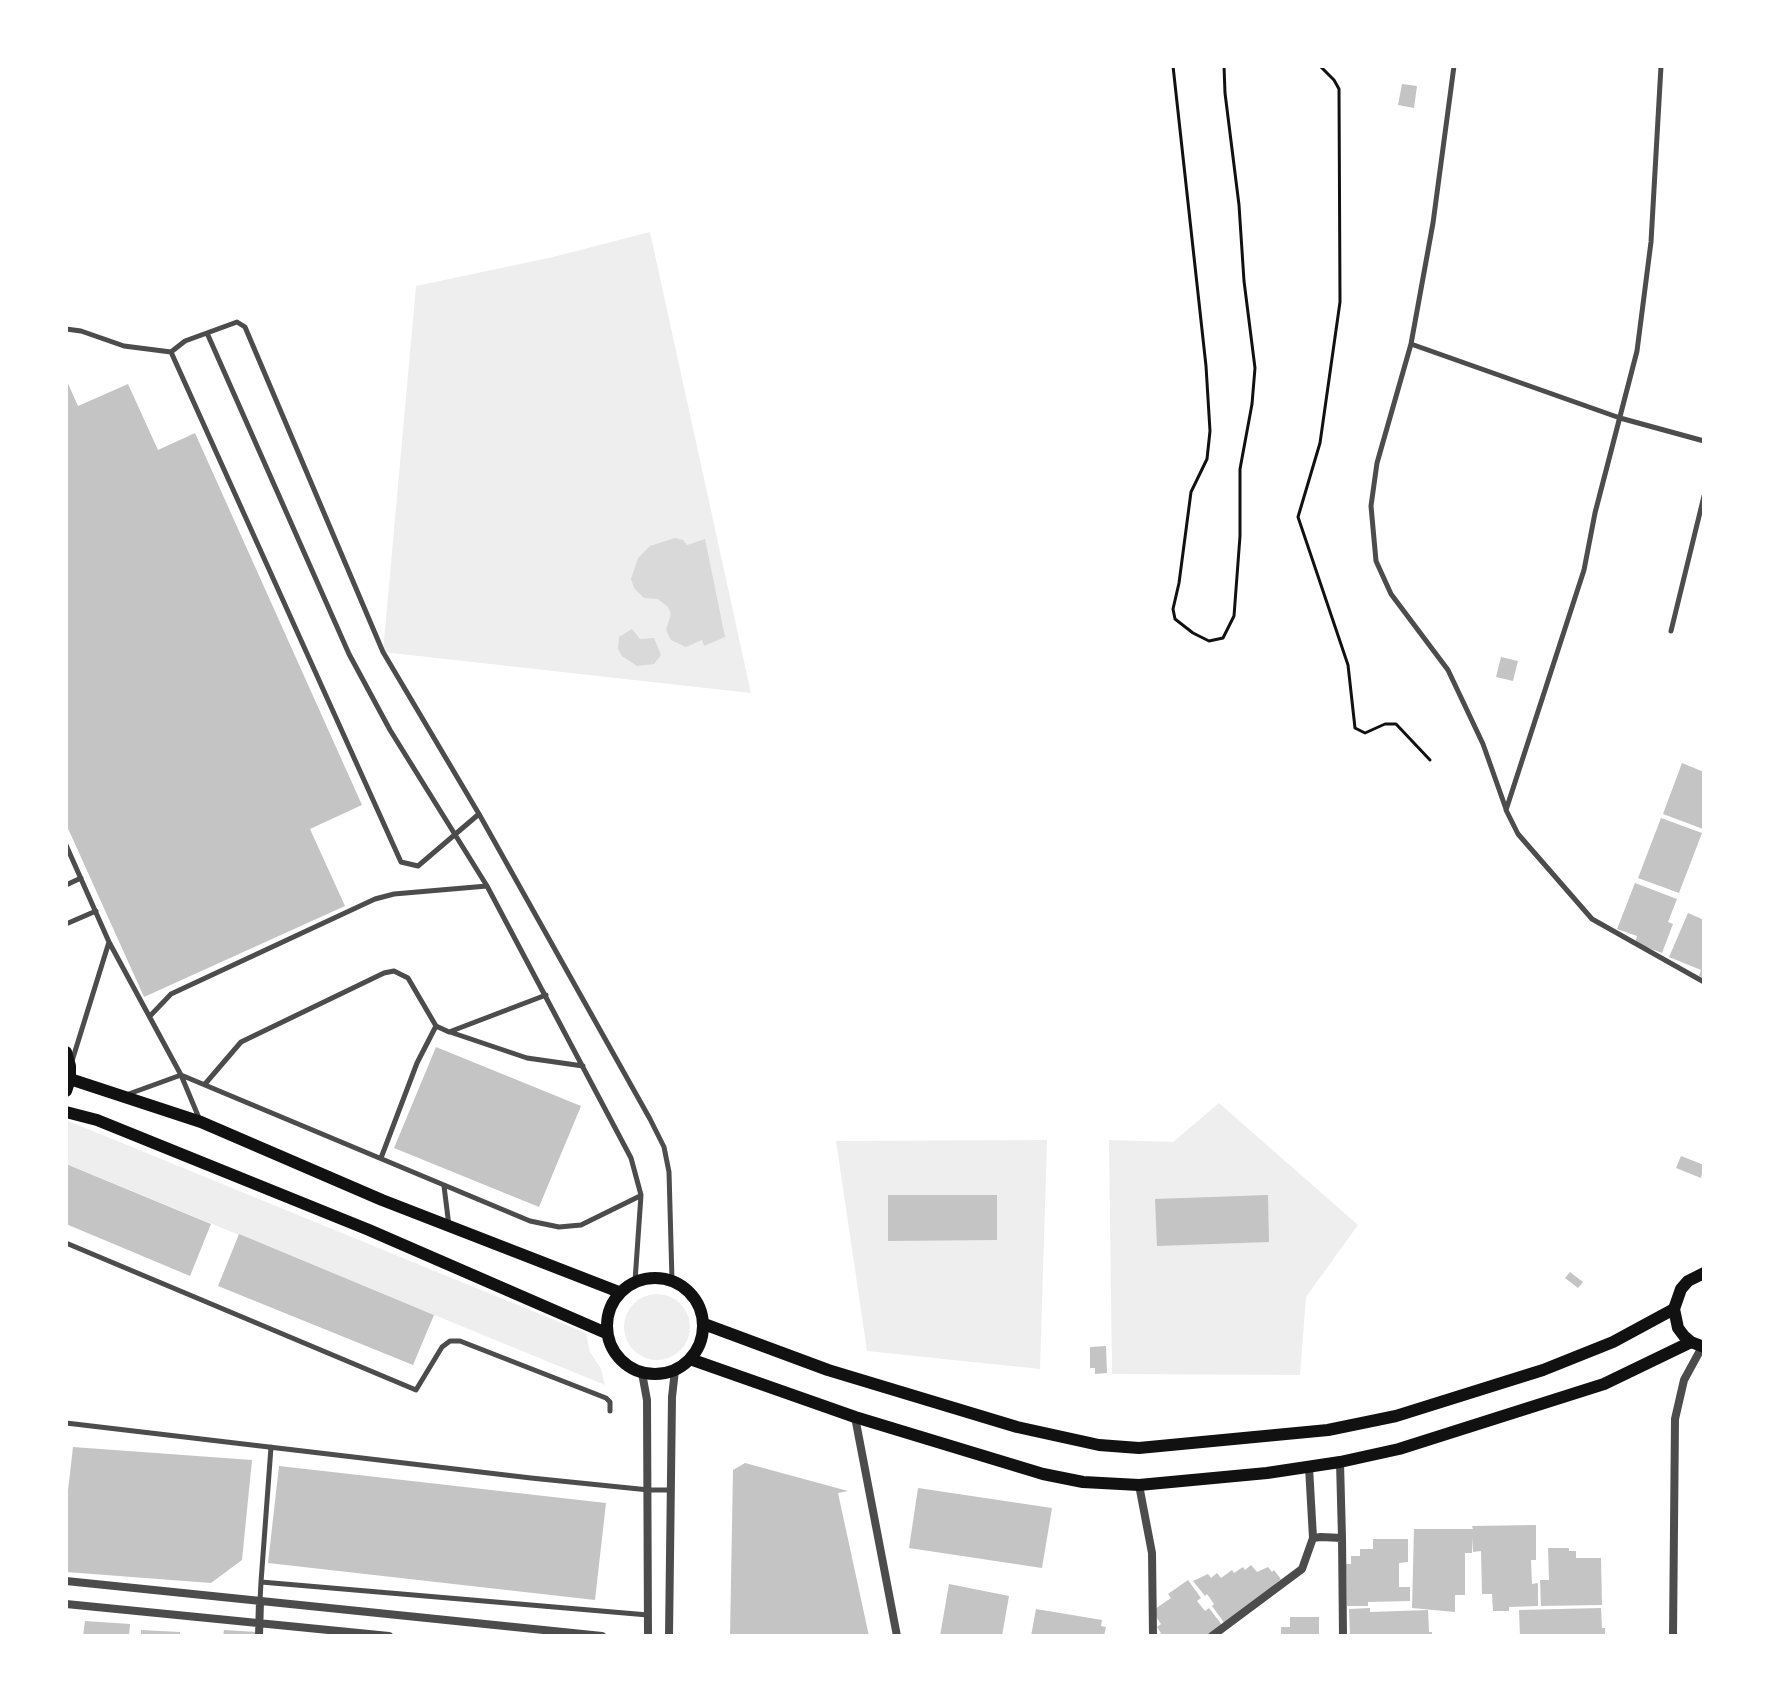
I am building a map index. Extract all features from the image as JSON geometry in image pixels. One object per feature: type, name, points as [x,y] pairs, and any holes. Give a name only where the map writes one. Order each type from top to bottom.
[{"type":"main road","points":[[66,1052],[69,1079],[201,1122],[449,1227],[619,1292]]},
{"type":"main road","points":[[66,1112],[97,1120],[369,1230],[548,1305],[606,1333]]},
{"type":"main road","points":[[690,1359],[855,1417],[1043,1474],[1083,1482],[1139,1485],[1340,1462],[1399,1449],[1604,1384],[1699,1345],[1678,1328],[1674,1309],[1681,1289],[1688,1281],[1704,1273]]},
{"type":"main road","points":[[647,1278],[672,1280],[685,1287],[701,1310],[704,1324],[702,1337],[690,1359],[675,1370],[658,1374],[642,1373],[618,1358],[606,1333],[611,1304],[619,1292],[635,1281],[647,1278]]},
{"type":"main road","points":[[704,1324],[828,1370],[1003,1423],[1099,1445],[1139,1448],[1328,1430],[1396,1416],[1543,1370],[1613,1342],[1674,1309]]},
{"type":"street","points":[[1673,1636],[1675,1419],[1684,1380],[1699,1345]]},
{"type":"street","points":[[669,1636],[675,1370]]},
{"type":"street","points":[[642,1373],[647,1400],[648,1636]]},
{"type":"street","points":[[855,1417],[897,1636]]},
{"type":"street","points":[[1340,1462],[1343,1636]]},
{"type":"street","points":[[1212,1636],[1302,1569],[1313,1538],[1309,1467]]},
{"type":"street","points":[[1139,1485],[1152,1553],[1153,1636]]},
{"type":"street","points":[[1313,1538],[1342,1538]]},
{"type":"street","points":[[66,1581],[602,1636]]},
{"type":"street","points":[[259,1636],[260,1601]]},
{"type":"street","points":[[66,1604],[260,1621],[344,1634],[389,1636]]},
{"type":"lane","points":[[1454,66],[1433,223],[1411,344],[1377,463],[1371,506],[1376,561],[1391,594],[1448,670],[1483,744],[1506,810],[1518,834],[1592,919],[1704,982]]},
{"type":"lane","points":[[1506,810],[1584,570],[1595,513],[1637,351],[1651,242],[1661,66]]},
{"type":"lane","points":[[66,329],[124,346],[171,352],[185,341],[237,322],[245,327],[383,652],[479,814],[664,1147],[669,1172],[672,1280]]},
{"type":"lane","points":[[207,333],[349,654],[390,730],[487,886],[631,1158],[641,1195],[635,1281]]},
{"type":"lane","points":[[1411,344],[1620,418],[1704,441]]},
{"type":"lane","points":[[171,352],[398,858],[406,864],[418,866],[479,814]]},
{"type":"lane","points":[[1671,631],[1704,496]]},
{"type":"lane","points":[[66,845],[109,942],[181,1075],[201,1122]]},
{"type":"lane","points":[[66,885],[81,878]]},
{"type":"lane","points":[[150,1016],[171,994],[375,899],[394,894],[487,886]]},
{"type":"lane","points":[[66,924],[96,911]]},
{"type":"lane","points":[[69,1079],[109,942]]},
{"type":"lane","points":[[205,1084],[241,1042],[394,971],[408,978],[436,1026],[527,1058],[584,1066]]},
{"type":"lane","points":[[449,1032],[546,995]]},
{"type":"lane","points":[[381,1158],[417,1063],[436,1026]]},
{"type":"lane","points":[[124,1095],[181,1075],[530,1221],[559,1227],[581,1225],[641,1195]]},
{"type":"lane","points":[[444,1186],[449,1227]]},
{"type":"lane","points":[[66,1243],[416,1390],[442,1347],[450,1341],[460,1341],[606,1398],[610,1402],[610,1411]]},
{"type":"lane","points":[[66,1423],[670,1490]]},
{"type":"lane","points":[[260,1601],[271,1447]]},
{"type":"lane","points":[[261,1582],[648,1615]]},
{"type":"path","points":[[1173,66],[1206,366],[1210,431],[1207,459],[1191,492],[1173,609],[1175,619],[1209,641],[1223,638],[1234,616],[1240,536],[1240,469],[1255,368],[1224,66]]},
{"type":"path","points":[[1320,66],[1339,89],[1340,302],[1320,443],[1298,517],[1348,665],[1355,728],[1365,733],[1385,724],[1396,724],[1430,760]]},
{"type":"shaded area","points":[[650,232],[751,693],[383,652],[416,286],[553,257]]},
{"type":"shaded area","points":[[675,538],[687,545],[705,539],[725,637],[704,646],[702,640],[686,647],[671,640],[666,630],[671,614],[668,607],[658,599],[644,598],[634,588],[631,579],[638,558],[650,546]]},
{"type":"shaded area","points":[[632,629],[640,639],[654,638],[661,655],[654,664],[637,666],[622,656],[618,649],[619,637]]},
{"type":"shaded area","points":[[1219,1103],[1358,1225],[1306,1297],[1300,1375],[1112,1374],[1109,1140],[1173,1142]]},
{"type":"shaded area","points":[[66,1120],[586,1333],[590,1352],[601,1369],[605,1385],[66,1164]]},
{"type":"shaded area","points":[[1047,1140],[1040,1369],[867,1351],[836,1141]]},
{"type":"shaded area","points":[[657,1294],[670,1296],[680,1304],[688,1314],[688,1340],[680,1350],[670,1358],[657,1360],[644,1358],[634,1350],[626,1340],[624,1327],[626,1314],[634,1304],[644,1296]]},
{"type":"building","points":[[1402,84],[1417,86],[1414,108],[1398,105]]},
{"type":"building","points":[[66,379],[78,406],[128,384],[158,450],[195,433],[362,805],[310,829],[345,906],[144,997],[66,824]]},
{"type":"building","points":[[1501,657],[1518,661],[1513,681],[1496,677]]},
{"type":"building","points":[[1682,763],[1704,772],[1703,829],[1663,814]]},
{"type":"building","points":[[1661,818],[1702,833],[1679,893],[1638,878]]},
{"type":"building","points":[[1635,883],[1677,899],[1668,922],[1673,924],[1662,953],[1635,943],[1637,936],[1617,929]]},
{"type":"building","points":[[1688,913],[1704,920],[1704,978],[1699,976],[1701,970],[1669,957]]},
{"type":"building","points":[[436,1047],[581,1106],[539,1207],[394,1148]]},
{"type":"building","points":[[1681,1156],[1704,1165],[1701,1178],[1676,1168]]},
{"type":"building","points":[[66,1164],[211,1224],[190,1276],[66,1224]]},
{"type":"building","points":[[888,1195],[997,1195],[997,1240],[888,1241]]},
{"type":"building","points":[[1268,1195],[1269,1242],[1157,1246],[1155,1199]]},
{"type":"building","points":[[239,1234],[434,1315],[413,1365],[218,1286]]},
{"type":"building","points":[[1570,1272],[1583,1282],[1578,1288],[1565,1278]]},
{"type":"building","points":[[1106,1346],[1107,1373],[1095,1374],[1095,1368],[1090,1368],[1090,1347]]},
{"type":"building","points":[[73,1447],[252,1460],[242,1560],[211,1583],[66,1572],[66,1508]]},
{"type":"building","points":[[745,1463],[848,1491],[838,1493],[869,1636],[730,1636],[733,1470]]},
{"type":"building","points":[[279,1466],[606,1503],[595,1600],[268,1563]]},
{"type":"building","points":[[918,1488],[1052,1508],[1042,1568],[909,1548]]},
{"type":"building","points":[[1536,1525],[1536,1560],[1531,1560],[1532,1584],[1538,1583],[1538,1606],[1493,1611],[1492,1594],[1482,1594],[1481,1551],[1473,1552],[1472,1537],[1472,1553],[1465,1553],[1465,1595],[1455,1595],[1455,1612],[1412,1608],[1414,1529]]},
{"type":"building","points":[[1373,1539],[1408,1539],[1408,1562],[1399,1563],[1399,1587],[1410,1587],[1410,1601],[1347,1606],[1346,1564],[1351,1564],[1351,1556],[1360,1556],[1360,1549],[1373,1549]]},
{"type":"building","points":[[1548,1548],[1569,1548],[1569,1551],[1576,1551],[1576,1558],[1601,1558],[1602,1605],[1541,1606],[1540,1580],[1549,1580]]},
{"type":"building","points":[[1251,1565],[1257,1572],[1268,1567],[1281,1579],[1225,1624],[1207,1594],[1205,1596],[1193,1581],[1208,1574],[1211,1578],[1217,1573],[1221,1578],[1232,1570],[1234,1573]]},
{"type":"building","points":[[1188,1580],[1201,1598],[1197,1601],[1205,1611],[1209,1608],[1222,1625],[1208,1636],[1157,1636],[1161,1633],[1157,1627],[1161,1624],[1152,1611],[1171,1598],[1168,1594]]},
{"type":"building","points":[[949,1584],[1009,1596],[1002,1636],[940,1636]]},
{"type":"building","points":[[1370,1608],[1370,1612],[1428,1610],[1432,1636],[1350,1636],[1349,1609]]},
{"type":"building","points":[[1601,1608],[1605,1636],[1520,1636],[1519,1610]]},
{"type":"building","points":[[1036,1609],[1102,1620],[1101,1626],[1106,1627],[1104,1636],[1031,1636]]},
{"type":"building","points":[[1290,1617],[1319,1617],[1319,1636],[1281,1636],[1281,1627],[1290,1627]]},
{"type":"building","points":[[85,1621],[130,1624],[129,1636],[83,1636]]},
{"type":"building","points":[[141,1630],[180,1632],[180,1636],[141,1636]]},
{"type":"building","points":[[224,1630],[257,1632],[256,1636],[223,1636]]}]
